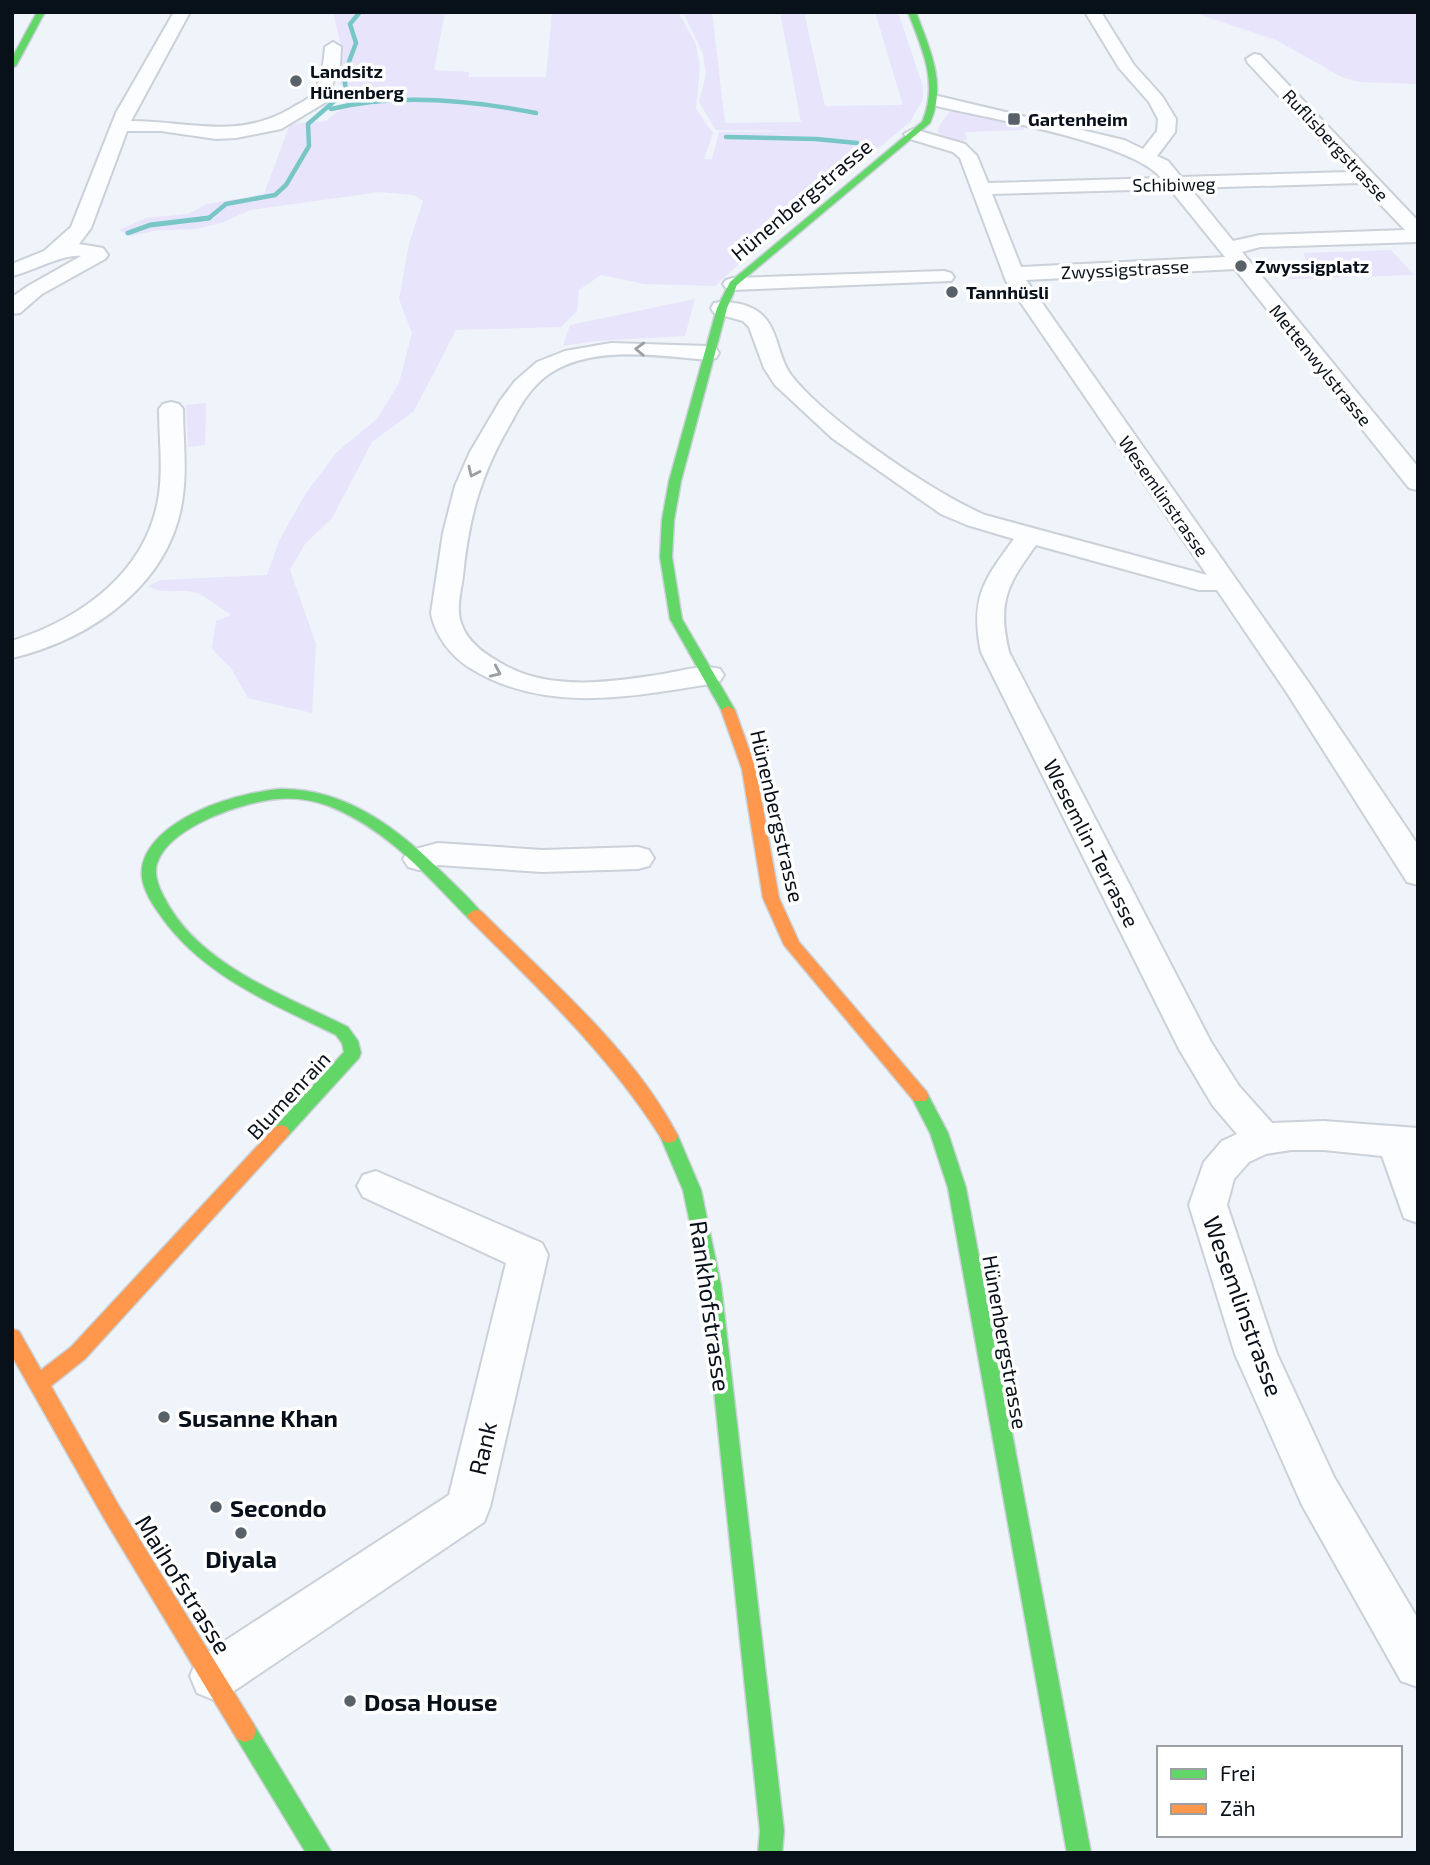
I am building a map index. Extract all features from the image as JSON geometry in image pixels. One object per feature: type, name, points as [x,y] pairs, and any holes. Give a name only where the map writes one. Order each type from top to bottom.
[{"type":"street","points":[[12,66],[41,12]]},
{"type":"street","points":[[12,270],[47,258],[63,248],[81,228],[119,126],[152,61],[182,12]]},
{"type":"street","points":[[912,12],[938,89],[938,101]]},
{"type":"street","points":[[1093,12],[1127,68],[1156,100],[1167,120],[1166,132],[1147,156]]},
{"type":"street","points":[[119,126],[161,126],[216,134],[275,125],[320,98],[332,64],[333,47]]},
{"type":"street","name":"Ruflisbergstrasse","points":[[1254,59],[1368,177],[1418,234]]},
{"type":"street","name":"Hünenbergstrasse","points":[[938,101],[932,116],[913,134],[733,284],[722,308],[708,354],[675,481],[668,520],[666,557],[676,620],[710,675],[735,725],[749,769],[771,898],[792,945],[919,1094],[939,1133],[957,1188],[1079,1853]]},
{"type":"street","name":"Mettenwylstrasse","points":[[938,101],[1118,144],[1161,165],[1418,483]]},
{"type":"street","name":"Wesemlinstrasse","points":[[913,134],[945,143],[964,152],[1013,275],[1307,702],[1407,853],[1418,874]]},
{"type":"street","name":"Schibiweg","points":[[981,189],[1368,177]]},
{"type":"street","name":"Zwyssigstrasse","points":[[1013,275],[1232,256],[1260,241],[1418,234]]},
{"type":"street","points":[[12,308],[36,290],[98,255],[96,252],[63,248]]},
{"type":"street","points":[[733,284],[944,277]]},
{"type":"street","points":[[722,308],[746,312],[755,318],[780,376],[806,405],[950,509],[976,520],[1208,584],[1224,581]]},
{"type":"street","points":[[708,354],[638,348],[607,349],[554,362],[519,386],[483,449],[467,485],[458,519],[445,613],[446,626],[464,651],[487,669],[523,683],[567,690],[621,690],[710,675]]},
{"type":"street","points":[[12,650],[77,625],[105,605],[128,582],[150,552],[162,529],[172,496],[171,409]]},
{"type":"street","name":"Wesemlin-Terrasse","points":[[1030,535],[993,594],[989,618],[995,652],[1197,1049],[1226,1096],[1263,1138]]},
{"type":"street","name":"Rankhofstrasse","points":[[226,806],[247,798],[279,793],[309,796],[340,804],[373,822],[419,859],[587,1027],[629,1075],[679,1157],[699,1216],[712,1285],[772,1830],[770,1853]]},
{"type":"street","name":"Blumenrain","points":[[39,1384],[78,1353],[347,1063],[353,1053],[350,1041],[342,1031],[204,955],[181,932],[159,903],[148,865],[155,853],[179,829],[226,806]]},
{"type":"street","points":[[419,859],[438,853],[531,861],[638,858]]},
{"type":"street","name":"Wesemlinstrasse","points":[[1407,1143],[1298,1134],[1263,1138],[1228,1157],[1210,1184],[1208,1205],[1256,1354],[1318,1491],[1418,1664]]},
{"type":"street","points":[[1407,1143],[1415,1198]]},
{"type":"street","name":"Rank","points":[[214,1676],[468,1507],[528,1255],[376,1186]]},
{"type":"street","name":"Maihofstrasse","points":[[12,1337],[112,1513],[320,1853]]},
{"type":"shaded area","points":[[333,12],[445,12],[434,70],[469,72],[469,77],[546,77],[552,12],[678,12],[695,42],[700,65],[696,109],[713,133],[704,159],[712,159],[719,132],[801,131],[716,130],[699,102],[706,75],[703,53],[683,12],[712,12],[725,123],[801,122],[780,12],[804,12],[825,106],[903,105],[875,12],[898,12],[923,87],[923,99],[910,122],[759,246],[715,286],[644,284],[601,275],[579,290],[577,311],[561,327],[456,330],[414,411],[372,442],[332,518],[305,544],[290,570],[316,644],[312,713],[248,698],[231,668],[212,649],[216,621],[230,616],[229,613],[193,592],[160,590],[148,586],[161,580],[267,575],[279,541],[306,493],[337,452],[377,419],[399,383],[412,333],[399,299],[409,244],[423,201],[414,195],[380,192],[250,210],[224,222],[197,229],[153,231],[131,236],[119,230],[146,218],[188,214],[207,204],[264,194],[290,124],[326,121],[345,106],[346,93],[339,82],[342,50]]},
{"type":"shaded area","points":[[1192,12],[1418,12],[1418,84],[1359,82],[1342,77],[1276,40]]},
{"type":"shaded area","points":[[951,110],[1023,127],[1024,130],[965,132],[967,139],[962,143],[938,133],[939,126]]},
{"type":"shaded area","points":[[1391,250],[1414,275],[1288,279],[1287,274],[1291,270],[1306,267],[1304,253]]},
{"type":"shaded area","points":[[695,299],[685,336],[596,341],[563,346],[570,325]]},
{"type":"shaded area","points":[[206,403],[205,445],[188,447],[186,405]]},
{"type":"waterway","points":[[209,218],[226,204],[275,195],[286,185],[309,146],[308,124],[346,91],[344,75],[356,43],[350,24],[360,12]]},
{"type":"waterway","points":[[331,109],[381,101],[434,100],[536,113]]},
{"type":"waterway","points":[[726,137],[816,139],[857,143]]},
{"type":"waterway","points":[[128,233],[150,225],[209,218]]},
{"type":"waterway","points":[[195,220],[209,218]]},
{"type":"traffic: fast","points":[[12,66],[41,12]]},
{"type":"traffic: fast","points":[[728,710],[676,619],[666,557],[668,520],[675,481],[722,308],[733,284],[926,123],[932,109],[934,81],[928,54],[912,12]]},
{"type":"traffic: fast","points":[[281,1132],[353,1053],[350,1041],[342,1031],[240,979],[216,963],[174,925],[158,901],[149,876],[150,861],[158,848],[170,835],[187,824],[225,806],[278,794],[314,797],[335,803],[375,823],[411,851],[475,915]]},
{"type":"traffic: fast","points":[[920,1096],[939,1133],[957,1188],[1079,1853]]},
{"type":"traffic: fast","points":[[669,1136],[692,1190],[712,1285],[772,1831],[770,1853]]},
{"type":"traffic: fast","points":[[245,1731],[320,1853]]},
{"type":"traffic: slow","points":[[728,710],[749,769],[771,898],[792,945],[920,1096]]},
{"type":"traffic: slow","points":[[475,915],[604,1047],[628,1075],[669,1136]]},
{"type":"traffic: slow","points":[[39,1384],[78,1353],[281,1132]]},
{"type":"traffic: slow","points":[[12,1337],[112,1513],[245,1731]]},
{"type":"place","name":"Landsitz Hünenberg","points":[[296,81]]},
{"type":"place","name":"Gartenheim","points":[[1014,119]]},
{"type":"place","name":"Zwyssigplatz","points":[[1241,266]]},
{"type":"place","name":"Tannhüsli","points":[[952,292]]},
{"type":"place","name":"Susanne Khan","points":[[164,1417]]},
{"type":"place","name":"Secondo","points":[[216,1507]]},
{"type":"place","name":"Diyala","points":[[241,1533]]},
{"type":"place","name":"Dosa House","points":[[350,1701]]}]
